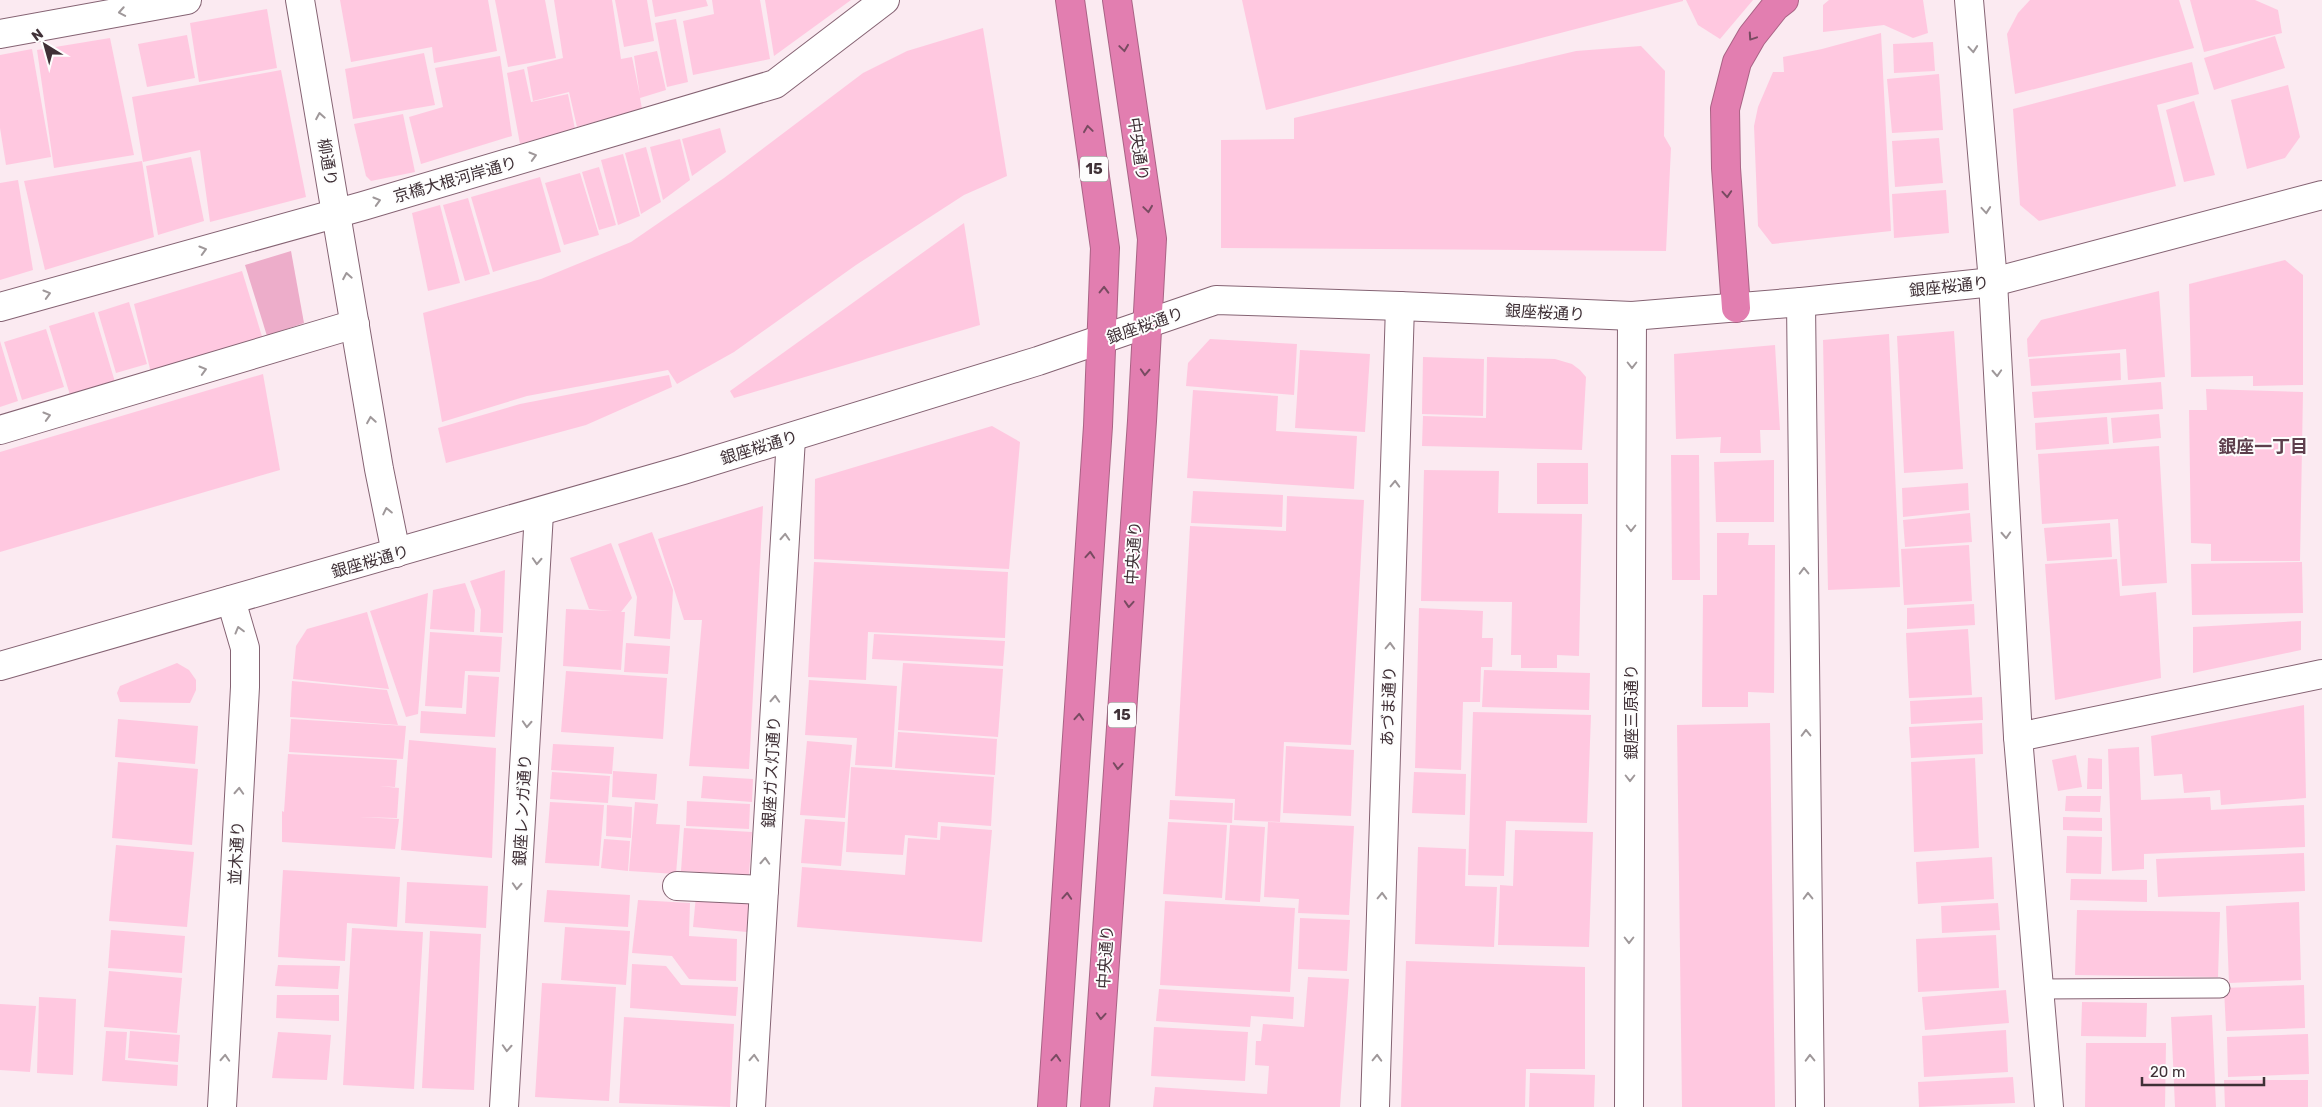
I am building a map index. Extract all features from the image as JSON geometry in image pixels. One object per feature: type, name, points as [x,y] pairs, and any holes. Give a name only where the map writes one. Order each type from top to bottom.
[{"type":"highway","name":"15","points":[[1052,1107],[1103,339],[1105,248],[1070,0]]},
{"type":"highway","name":"中央通り","points":[[1094,1107],[1148,324],[1152,239],[1117,0]]},
{"type":"highway","points":[[1736,308],[1726,168],[1726,108],[1737,62],[1752,36],[1775,7],[1784,0]]},
{"type":"street","points":[[0,34],[187,0]]},
{"type":"street","name":"柳通り","points":[[300,0],[379,469],[396,553]]},
{"type":"street","name":"京橋大根河岸通り","points":[[0,307],[336,213],[776,84],[885,0]]},
{"type":"street","points":[[1969,0],[1993,282],[2018,737],[2049,1107]]},
{"type":"street","name":"銀座桜通り","points":[[0,666],[539,513],[791,438],[1103,339],[1216,300],[1632,316],[1801,302],[1993,282],[2322,195]]},
{"type":"street","points":[[1801,302],[1810,1107]]},
{"type":"street","name":"あづま通り","points":[[1375,1107],[1400,306]]},
{"type":"street","name":"銀座三原通り","points":[[1629,1107],[1632,316]]},
{"type":"street","points":[[0,430],[355,324]]},
{"type":"street","name":"銀座ガス灯通り","points":[[751,1107],[791,438]]},
{"type":"street","name":"銀座レンガ通り","points":[[504,1107],[539,513]]},
{"type":"street","name":"並木通り","points":[[222,1107],[245,687],[244,648],[231,600]]},
{"type":"street","points":[[2018,737],[2322,674]]},
{"type":"street","points":[[677,886],[764,890]]},
{"type":"lane","points":[[2039,989],[2220,988]]},
{"type":"shaded area","points":[[291,251],[304,323],[267,336],[245,265]]},
{"type":"building","points":[[340,0],[488,0],[497,51],[434,63],[432,47],[351,62]]},
{"type":"building","points":[[495,0],[545,0],[556,58],[508,67]]},
{"type":"building","points":[[554,0],[612,0],[621,59],[632,57],[640,96],[634,56],[657,51],[666,90],[640,98],[642,109],[577,127],[569,92],[533,101],[527,67],[563,58]]},
{"type":"building","points":[[615,0],[647,0],[654,41],[624,47]]},
{"type":"building","points":[[652,0],[706,0],[708,6],[655,17]]},
{"type":"building","points":[[712,0],[760,0],[770,59],[693,75],[683,21],[714,14]]},
{"type":"building","points":[[765,0],[851,0],[774,56]]},
{"type":"building","points":[[1242,0],[1683,0],[1683,1],[1266,110]]},
{"type":"building","points":[[1686,0],[1753,0],[1720,39],[1698,25]]},
{"type":"building","points":[[1829,0],[1923,0],[1928,33],[1913,38],[1884,25],[1823,32],[1823,5]]},
{"type":"building","points":[[2030,0],[2179,0],[2194,48],[2015,94],[2007,34],[2018,13]]},
{"type":"building","points":[[2190,0],[2255,0],[2278,10],[2282,33],[2204,52]]},
{"type":"building","points":[[267,9],[277,68],[199,82],[190,23]]},
{"type":"building","points":[[676,19],[688,82],[667,87],[655,23]]},
{"type":"building","points":[[983,28],[1007,176],[964,195],[856,265],[734,352],[677,384],[668,370],[527,396],[442,422],[423,313],[541,279],[631,242],[724,178],[863,73],[907,51]]},
{"type":"building","points":[[1881,33],[1891,231],[1772,244],[1758,226],[1754,126],[1758,107],[1773,72],[1784,72],[1783,57],[1822,49]]},
{"type":"building","points":[[187,35],[195,78],[147,87],[138,44]]},
{"type":"building","points":[[2275,36],[2285,68],[2214,90],[2204,58]]},
{"type":"building","points":[[110,38],[134,155],[54,168],[37,50]]},
{"type":"building","points":[[1933,42],[1935,71],[1894,73],[1893,44]]},
{"type":"building","points":[[1641,46],[1665,71],[1664,136],[1671,148],[1666,251],[1221,248],[1221,140],[1294,139],[1294,118],[1576,51]]},
{"type":"building","points":[[32,49],[51,157],[6,165],[0,128],[0,55]]},
{"type":"building","points":[[424,53],[435,105],[353,119],[345,69]]},
{"type":"building","points":[[500,56],[512,136],[421,164],[409,117],[443,107],[435,68]]},
{"type":"building","points":[[2192,62],[2199,94],[2157,105],[2176,186],[2039,221],[2020,205],[2013,109]]},
{"type":"building","points":[[524,69],[531,102],[568,94],[575,129],[520,144],[507,73]]},
{"type":"building","points":[[281,70],[306,197],[210,222],[200,150],[143,162],[132,97]]},
{"type":"building","points":[[1939,74],[1943,130],[1892,133],[1887,79]]},
{"type":"building","points":[[2288,85],[2300,137],[2285,158],[2247,169],[2231,100]]},
{"type":"building","points":[[2194,101],[2215,175],[2184,182],[2166,110]]},
{"type":"building","points":[[403,114],[415,172],[371,181],[366,176],[354,124]]},
{"type":"building","points":[[720,128],[726,152],[692,176],[682,139]]},
{"type":"building","points":[[1939,138],[1943,183],[1895,187],[1892,141]]},
{"type":"building","points":[[680,139],[690,180],[663,200],[650,147]]},
{"type":"building","points":[[646,147],[661,202],[641,214],[625,153]]},
{"type":"building","points":[[623,154],[640,216],[618,225],[601,160]]},
{"type":"building","points":[[191,157],[204,221],[158,235],[146,166]]},
{"type":"building","points":[[142,161],[154,237],[45,270],[24,181]]},
{"type":"building","points":[[599,167],[616,225],[599,230],[582,172]]},
{"type":"building","points":[[580,173],[599,235],[564,245],[545,183]]},
{"type":"building","points":[[540,177],[561,252],[493,272],[471,197]]},
{"type":"building","points":[[18,180],[33,270],[0,280],[0,183]]},
{"type":"building","points":[[1946,190],[1949,233],[1894,238],[1892,194]]},
{"type":"building","points":[[468,198],[490,274],[465,281],[443,205]]},
{"type":"building","points":[[440,205],[460,283],[428,291],[412,213]]},
{"type":"building","points":[[964,223],[980,325],[734,398],[730,391]]},
{"type":"building","points":[[2285,260],[2303,275],[2303,385],[2253,386],[2253,376],[2191,377],[2189,284]]},
{"type":"building","points":[[242,271],[264,343],[152,377],[134,304]]},
{"type":"building","points":[[2159,291],[2165,377],[2128,380],[2126,349],[2028,357],[2027,339],[2041,320]]},
{"type":"building","points":[[129,302],[147,364],[116,373],[98,312]]},
{"type":"building","points":[[94,312],[115,382],[70,395],[49,326]]},
{"type":"building","points":[[46,329],[64,387],[22,400],[4,342]]},
{"type":"building","points":[[1954,331],[1963,469],[1904,473],[1897,336]]},
{"type":"building","points":[[1889,334],[1900,587],[1828,590],[1823,340]]},
{"type":"building","points":[[1210,339],[1297,344],[1294,395],[1186,386],[1188,363]]},
{"type":"building","points":[[0,341],[18,401],[0,407]]},
{"type":"building","points":[[1775,345],[1780,430],[1760,430],[1761,453],[1720,453],[1721,437],[1676,439],[1674,354]]},
{"type":"building","points":[[1300,350],[1370,354],[1365,432],[1295,428]]},
{"type":"building","points":[[2120,353],[2121,380],[2031,386],[2029,359]]},
{"type":"building","points":[[1423,357],[1484,359],[1483,416],[1422,414]]},
{"type":"building","points":[[1487,357],[1555,359],[1572,364],[1580,370],[1586,377],[1582,450],[1422,446],[1423,416],[1486,418]]},
{"type":"building","points":[[263,374],[280,470],[0,552],[0,452]]},
{"type":"building","points":[[669,375],[672,387],[586,425],[446,463],[438,428],[520,404]]},
{"type":"building","points":[[2161,382],[2163,409],[2034,418],[2032,392]]},
{"type":"building","points":[[2206,389],[2303,392],[2300,561],[2211,561],[2211,544],[2191,543],[2189,410],[2207,410]]},
{"type":"building","points":[[1193,390],[1278,396],[1276,431],[1357,436],[1354,489],[1187,478]]},
{"type":"building","points":[[2159,414],[2161,438],[2113,443],[2111,418]]},
{"type":"building","points":[[2107,417],[2109,444],[2036,450],[2035,423]]},
{"type":"building","points":[[992,426],[1020,442],[1009,569],[814,559],[815,479]]},
{"type":"building","points":[[2159,446],[2167,583],[2122,586],[2118,519],[2042,524],[2038,454]]},
{"type":"building","points":[[1671,455],[1699,455],[1700,580],[1672,580]]},
{"type":"building","points":[[1774,460],[1774,522],[1716,522],[1714,462]]},
{"type":"building","points":[[1537,463],[1588,463],[1588,504],[1537,504]]},
{"type":"building","points":[[1424,470],[1499,471],[1498,513],[1582,514],[1579,656],[1557,655],[1557,668],[1521,668],[1521,655],[1511,655],[1512,602],[1421,601]]},
{"type":"building","points":[[1968,483],[1969,510],[1903,517],[1902,488]]},
{"type":"building","points":[[1193,491],[1283,495],[1282,527],[1191,523]]},
{"type":"building","points":[[1287,496],[1364,500],[1351,745],[1284,742],[1280,822],[1234,820],[1235,799],[1175,796],[1190,526],[1286,531]]},
{"type":"building","points":[[763,506],[749,769],[689,766],[702,620],[684,620],[658,539]]},
{"type":"building","points":[[1970,513],[1972,542],[1905,547],[1903,520]]},
{"type":"building","points":[[2110,523],[2112,557],[2047,561],[2044,528]]},
{"type":"building","points":[[652,532],[673,590],[670,639],[634,636],[637,597],[618,544]]},
{"type":"building","points":[[1717,533],[1749,533],[1748,545],[1775,545],[1774,693],[1748,692],[1748,707],[1702,707],[1703,595],[1717,595]]},
{"type":"building","points":[[611,543],[632,598],[621,612],[625,612],[621,670],[563,666],[566,609],[613,611],[589,609],[570,558]]},
{"type":"building","points":[[1969,545],[1972,601],[1904,605],[1901,549]]},
{"type":"building","points":[[2117,559],[2120,596],[2156,592],[2161,678],[2055,700],[2045,564]]},
{"type":"building","points":[[814,562],[1008,572],[1005,638],[868,632],[866,680],[808,677]]},
{"type":"building","points":[[2302,562],[2303,613],[2192,615],[2191,564]]},
{"type":"building","points":[[505,570],[503,633],[480,632],[481,610],[470,581]]},
{"type":"building","points":[[465,583],[475,610],[474,632],[430,629],[433,590]]},
{"type":"building","points":[[428,593],[418,714],[406,717],[370,611]]},
{"type":"building","points":[[1974,604],[1975,625],[1907,629],[1907,608]]},
{"type":"building","points":[[1419,608],[1483,611],[1482,638],[1493,638],[1492,667],[1481,667],[1480,702],[1463,702],[1461,770],[1415,768]]},
{"type":"building","points":[[367,612],[389,689],[293,679],[296,646],[307,629]]},
{"type":"building","points":[[2301,621],[2301,650],[2193,673],[2193,627]]},
{"type":"building","points":[[1968,629],[1972,695],[1909,698],[1906,633]]},
{"type":"building","points":[[430,632],[502,637],[500,672],[465,671],[462,708],[425,706]]},
{"type":"building","points":[[874,634],[1005,641],[1003,666],[872,659]]},
{"type":"building","points":[[626,643],[670,646],[668,674],[624,672]]},
{"type":"building","points":[[177,663],[189,670],[196,680],[196,690],[190,703],[120,702],[117,693],[120,686]]},
{"type":"building","points":[[903,663],[1003,669],[998,737],[898,730]]},
{"type":"building","points":[[1484,670],[1590,673],[1589,710],[1482,707]]},
{"type":"building","points":[[566,671],[667,678],[663,739],[561,732]]},
{"type":"building","points":[[468,675],[499,677],[495,737],[420,733],[421,711],[466,714]]},
{"type":"building","points":[[809,680],[897,686],[892,767],[855,765],[857,738],[805,735]]},
{"type":"building","points":[[292,681],[387,690],[398,725],[290,717]]},
{"type":"building","points":[[1982,697],[1983,720],[1911,724],[1910,701]]},
{"type":"building","points":[[2304,705],[2306,798],[2221,805],[2220,790],[2184,793],[2182,774],[2154,776],[2151,736]]},
{"type":"building","points":[[1473,712],[1591,715],[1587,823],[1506,821],[1504,876],[1468,875]]},
{"type":"building","points":[[118,719],[198,726],[195,764],[115,757]]},
{"type":"building","points":[[291,719],[406,726],[403,759],[289,752]]},
{"type":"building","points":[[1770,723],[1775,1107],[1682,1107],[1677,725]]},
{"type":"building","points":[[1982,723],[1983,754],[1911,758],[1909,727]]},
{"type":"building","points":[[898,732],[997,739],[995,775],[895,768]]},
{"type":"building","points":[[409,740],[496,748],[492,858],[401,850]]},
{"type":"building","points":[[807,741],[852,745],[845,818],[800,815]]},
{"type":"building","points":[[553,744],[614,747],[612,774],[551,770]]},
{"type":"building","points":[[1286,746],[1354,750],[1351,816],[1283,813]]},
{"type":"building","points":[[2139,747],[2141,800],[2210,797],[2211,810],[2304,805],[2305,847],[2144,854],[2144,869],[2112,871],[2108,749]]},
{"type":"building","points":[[288,754],[397,760],[395,787],[379,786],[399,788],[397,818],[359,817],[399,819],[395,849],[282,842],[282,811],[284,812]]},
{"type":"building","points":[[2076,755],[2082,787],[2058,791],[2052,760]]},
{"type":"building","points":[[1975,758],[1979,848],[1914,852],[1911,762]]},
{"type":"building","points":[[2088,758],[2102,759],[2102,789],[2087,789]]},
{"type":"building","points":[[118,762],[198,769],[192,845],[112,838]]},
{"type":"building","points":[[851,767],[994,777],[991,826],[938,822],[937,838],[905,835],[903,855],[846,852]]},
{"type":"building","points":[[613,771],[657,774],[655,800],[612,797]]},
{"type":"building","points":[[552,772],[610,776],[608,803],[550,799]]},
{"type":"building","points":[[1414,772],[1466,774],[1465,815],[1412,813]]},
{"type":"building","points":[[703,776],[753,779],[752,802],[701,798]]},
{"type":"building","points":[[2066,796],[2101,796],[2100,812],[2065,811]]},
{"type":"building","points":[[1170,800],[1233,803],[1232,823],[1169,819]]},
{"type":"building","points":[[687,801],[750,804],[749,829],[686,826]]},
{"type":"building","points":[[550,802],[604,805],[599,866],[545,863]]},
{"type":"building","points":[[635,802],[658,804],[656,824],[680,825],[676,874],[629,871]]},
{"type":"building","points":[[607,805],[632,807],[631,838],[606,836]]},
{"type":"building","points":[[2063,817],[2102,818],[2102,831],[2063,830]]},
{"type":"building","points":[[805,819],[845,822],[841,866],[801,863]]},
{"type":"building","points":[[1168,822],[1227,825],[1222,898],[1163,894]]},
{"type":"building","points":[[1268,822],[1354,826],[1349,915],[1298,913],[1299,899],[1264,897]]},
{"type":"building","points":[[1230,825],[1265,827],[1260,902],[1225,900]]},
{"type":"building","points":[[941,826],[992,830],[982,942],[797,927],[802,867],[905,875],[908,838],[940,840]]},
{"type":"building","points":[[684,828],[752,832],[749,875],[681,871]]},
{"type":"building","points":[[1515,830],[1593,832],[1589,947],[1498,945],[1500,885],[1513,886]]},
{"type":"building","points":[[2067,836],[2102,837],[2101,874],[2066,873]]},
{"type":"building","points":[[604,839],[630,841],[628,871],[601,868]]},
{"type":"building","points":[[116,845],[194,852],[187,927],[109,921]]},
{"type":"building","points":[[1418,847],[1466,849],[1465,886],[1497,887],[1494,947],[1415,944]]},
{"type":"building","points":[[2304,853],[2305,891],[2158,897],[2156,859]]},
{"type":"building","points":[[1992,857],[1994,899],[1918,904],[1916,862]]},
{"type":"building","points":[[283,870],[400,877],[397,927],[347,923],[345,961],[278,957]]},
{"type":"building","points":[[2071,879],[2147,880],[2147,902],[2070,900]]},
{"type":"building","points":[[407,882],[488,886],[486,928],[405,923]]},
{"type":"building","points":[[547,890],[630,895],[628,927],[544,922]]},
{"type":"building","points":[[696,896],[749,900],[747,932],[693,927]]},
{"type":"building","points":[[638,900],[690,903],[689,936],[737,939],[736,981],[689,979],[672,956],[632,953]]},
{"type":"building","points":[[1165,901],[1295,908],[1290,992],[1160,985]]},
{"type":"building","points":[[2299,902],[2301,980],[2229,983],[2226,906]]},
{"type":"building","points":[[1998,903],[2000,930],[1942,933],[1941,906]]},
{"type":"building","points":[[2077,910],[2220,912],[2218,977],[2075,975]]},
{"type":"building","points":[[1300,918],[1350,920],[1347,971],[1298,969]]},
{"type":"building","points":[[565,927],[630,931],[626,985],[561,980]]},
{"type":"building","points":[[352,928],[423,932],[414,1089],[343,1085]]},
{"type":"building","points":[[111,930],[185,936],[182,973],[108,968]]},
{"type":"building","points":[[430,931],[481,934],[474,1090],[422,1088]]},
{"type":"building","points":[[1996,935],[1999,988],[1918,992],[1916,939]]},
{"type":"building","points":[[1406,961],[1585,967],[1585,1069],[1526,1069],[1525,1107],[1401,1107]]},
{"type":"building","points":[[632,964],[666,966],[681,985],[738,987],[736,1016],[630,1008]]},
{"type":"building","points":[[278,965],[340,966],[338,989],[275,986]]},
{"type":"building","points":[[109,971],[182,978],[177,1033],[104,1027]]},
{"type":"building","points":[[1308,977],[1349,979],[1340,1107],[1153,1107],[1155,1087],[1267,1094],[1269,1066],[1255,1065],[1256,1041],[1261,1041],[1263,1024],[1304,1027]]},
{"type":"building","points":[[542,983],[616,987],[609,1101],[535,1097]]},
{"type":"building","points":[[2304,985],[2305,1028],[2226,1031],[2224,988]]},
{"type":"building","points":[[1159,989],[1294,997],[1293,1019],[1251,1016],[1250,1027],[1156,1021]]},
{"type":"building","points":[[2006,990],[2009,1023],[1925,1030],[1922,997]]},
{"type":"building","points":[[277,995],[339,995],[339,1021],[276,1018]]},
{"type":"building","points":[[39,997],[76,999],[73,1075],[37,1073]]},
{"type":"building","points":[[2082,1002],[2147,1003],[2146,1037],[2081,1036]]},
{"type":"building","points":[[0,1004],[36,1006],[30,1072],[0,1070]]},
{"type":"building","points":[[2212,1015],[2216,1107],[2175,1107],[2171,1017]]},
{"type":"building","points":[[624,1017],[734,1024],[730,1107],[619,1103]]},
{"type":"building","points":[[1154,1027],[1248,1032],[1245,1081],[1151,1076]]},
{"type":"building","points":[[2006,1030],[2008,1072],[1924,1077],[1922,1036]]},
{"type":"building","points":[[106,1031],[127,1032],[125,1060],[178,1065],[177,1086],[102,1081]]},
{"type":"building","points":[[130,1031],[180,1035],[178,1062],[128,1058]]},
{"type":"building","points":[[278,1032],[331,1035],[327,1080],[272,1078]]},
{"type":"building","points":[[2308,1034],[2309,1074],[2228,1077],[2227,1037]]},
{"type":"building","points":[[2086,1043],[2166,1043],[2165,1107],[2085,1107]]},
{"type":"building","points":[[1530,1073],[1595,1075],[1594,1107],[1529,1107]]},
{"type":"building","points":[[2013,1077],[2015,1103],[1919,1107],[1918,1082]]},
{"type":"building","points":[[2224,1080],[2308,1080],[2308,1107],[2225,1107]]},
{"type":"district","name":"銀座一丁目","points":[[2263,447]]}]
